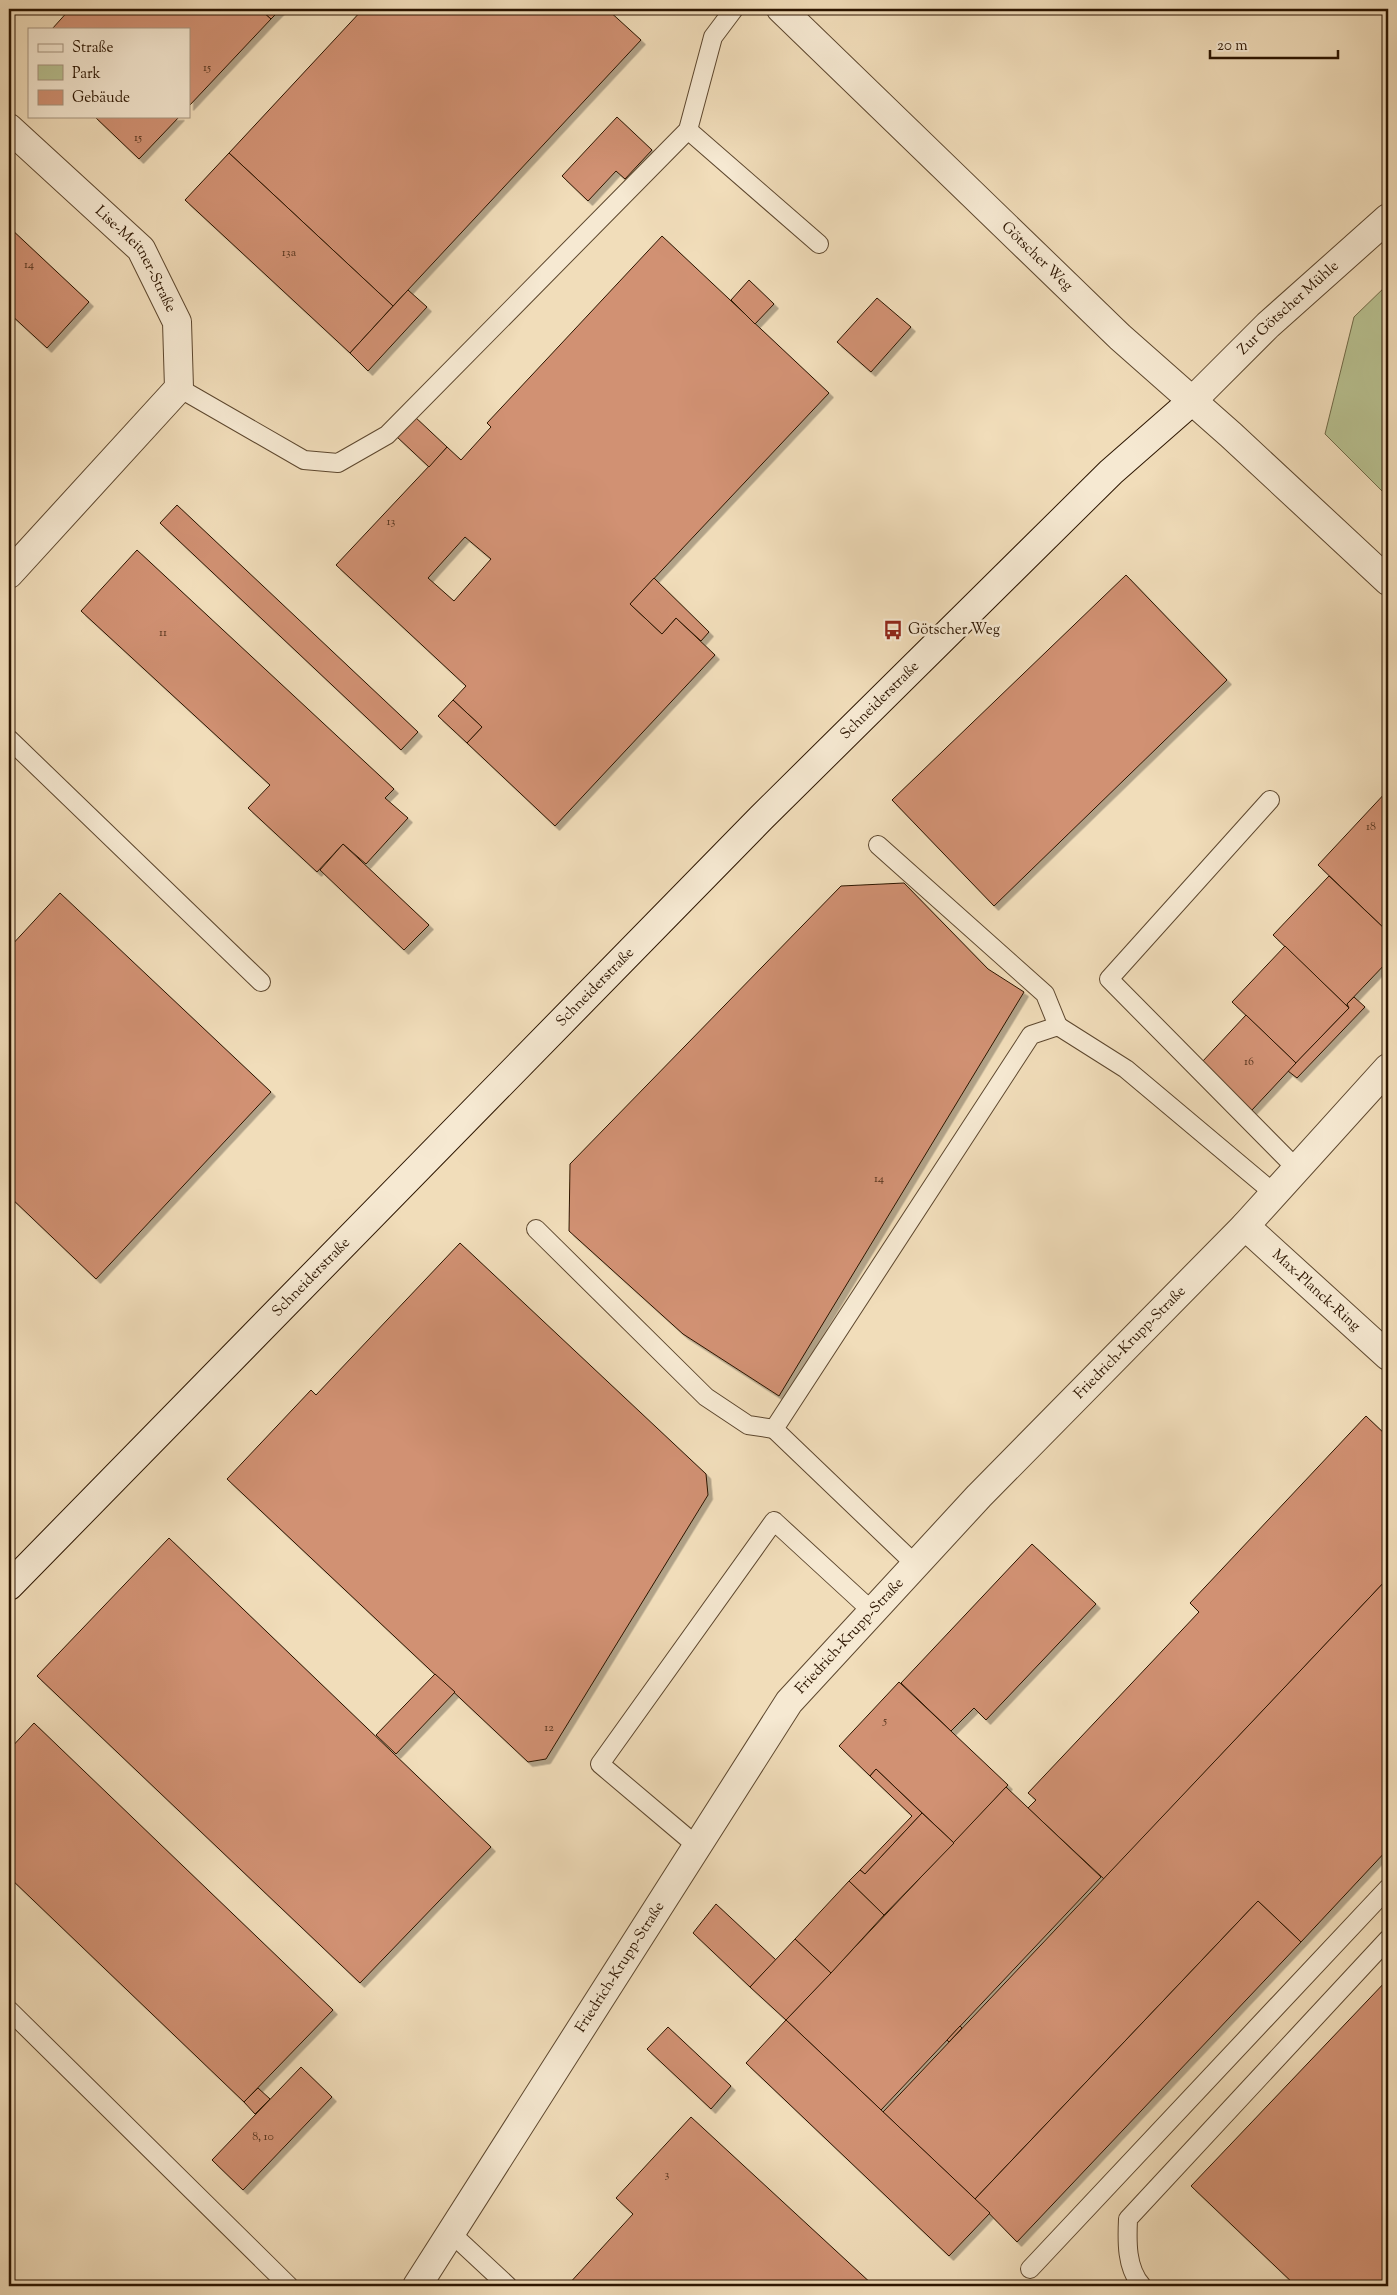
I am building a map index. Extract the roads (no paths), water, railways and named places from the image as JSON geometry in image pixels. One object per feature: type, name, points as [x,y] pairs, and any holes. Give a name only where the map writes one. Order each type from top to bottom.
[{"type":"street","name":"Götscher Weg","points":[[781,9],[1120,337],[1232,435],[1388,581]]},
{"type":"street","name":"Lise-Meitner-Straße","points":[[9,128],[141,249],[177,322],[179,388]]},
{"type":"street","name":"Zur Götscher Mühle","points":[[1192,401],[1268,325],[1388,218]]},
{"type":"street","points":[[9,574],[179,388]]},
{"type":"street","name":"Schneiderstraße","points":[[9,1586],[761,818],[1111,472],[1192,401]]},
{"type":"street","name":"Friedrich-Krupp-Straße","points":[[417,2286],[789,1702],[979,1496],[1245,1226],[1388,1068]]},
{"type":"street","name":"Max-Planck-Ring","points":[[1245,1226],[1388,1356]]},
{"type":"lane","points":[[179,388],[304,460],[338,463],[387,435],[688,130],[713,37],[734,9]]},
{"type":"lane","points":[[688,130],[819,244]]},
{"type":"lane","points":[[9,739],[261,982]]},
{"type":"lane","points":[[1270,800],[1109,979],[1297,1168]]},
{"type":"lane","points":[[878,845],[1045,994],[1058,1026],[1126,1069],[1275,1194]]},
{"type":"lane","points":[[774,1429],[1031,1035],[1058,1026]]},
{"type":"lane","points":[[536,1229],[706,1397],[748,1426],[774,1429],[916,1565]]},
{"type":"lane","points":[[698,1846],[600,1764],[774,1521],[873,1612]]},
{"type":"lane","points":[[1030,2269],[1388,1888]]},
{"type":"lane","points":[[1142,2286],[1138,2281],[1126,2247],[1128,2218],[1388,1939]]},
{"type":"lane","points":[[9,2010],[289,2286]]},
{"type":"lane","points":[[451,2234],[508,2286]]},
{"type":"place","name":"Götscher Weg","points":[[893,630]]}]
